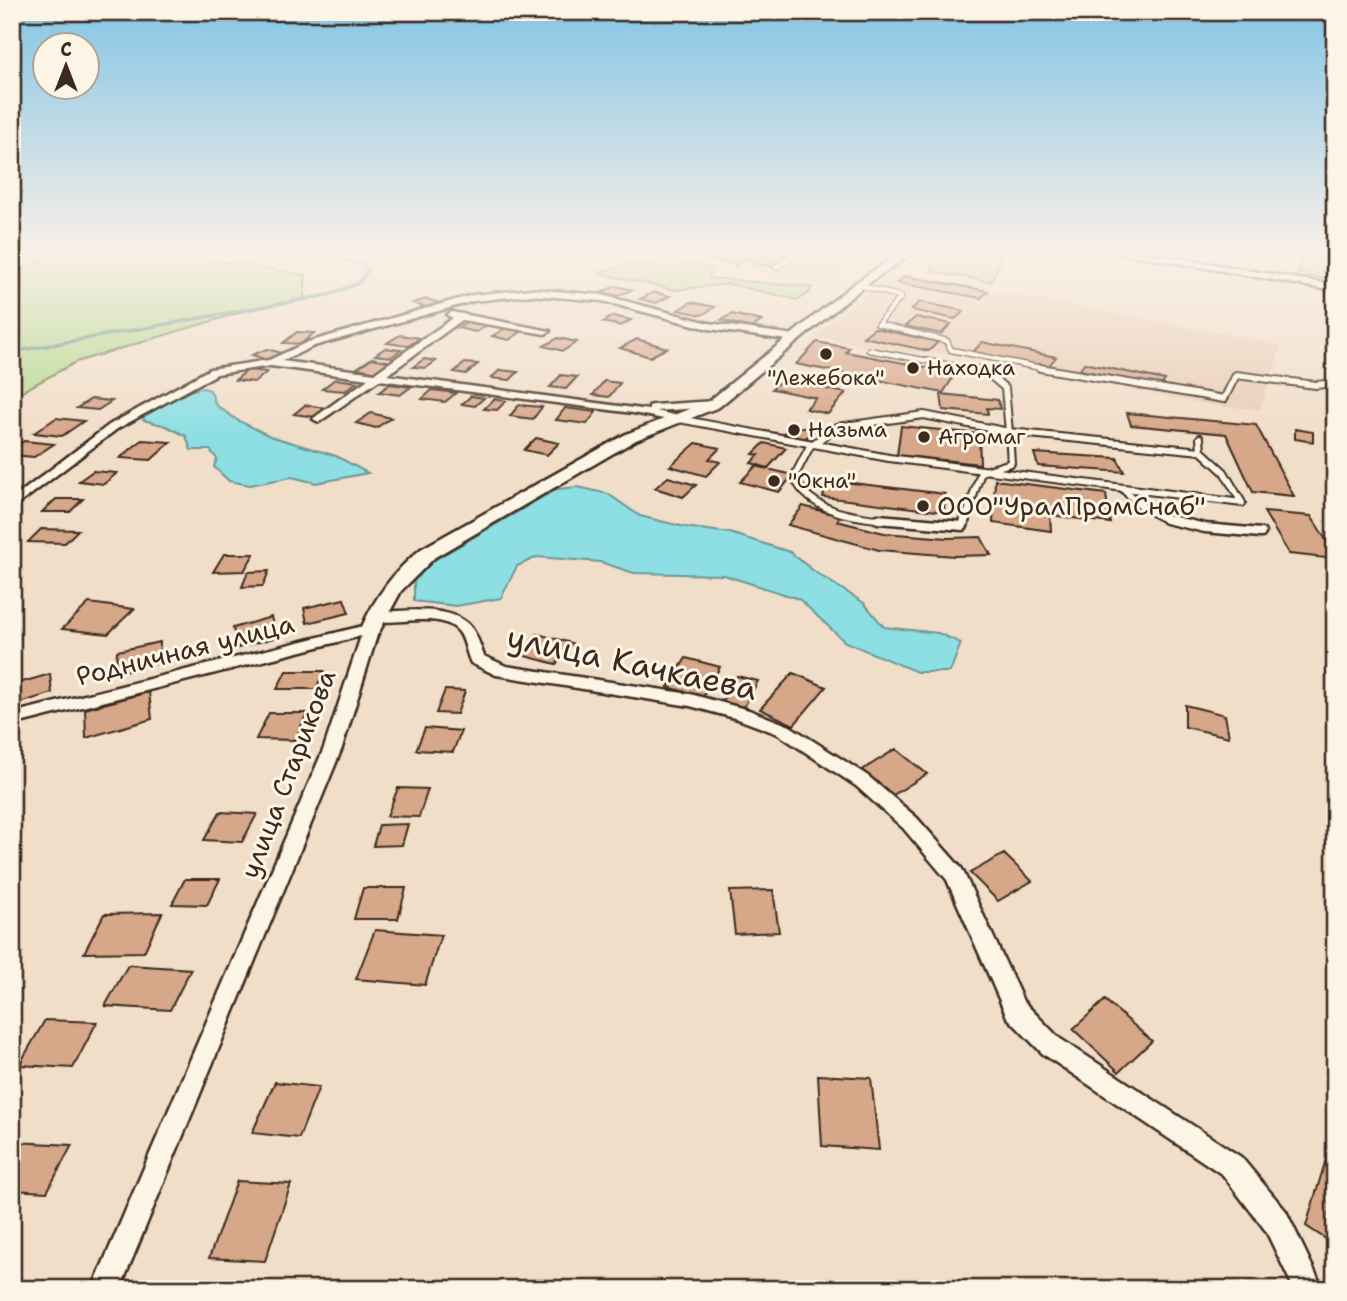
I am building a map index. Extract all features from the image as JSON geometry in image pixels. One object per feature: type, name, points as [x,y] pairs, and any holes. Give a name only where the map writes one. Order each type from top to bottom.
[{"type":"street","points":[[12,505],[113,427],[214,371],[271,362],[311,344],[423,313]]},
{"type":"street","points":[[443,313],[545,331]]},
{"type":"street","points":[[656,313],[709,327],[794,338]]},
{"type":"street","name":"улица Старикова","points":[[106,1289],[333,748],[373,623],[390,592],[407,569],[428,553],[631,437],[714,404],[825,313]]},
{"type":"street","points":[[319,419],[460,317]]},
{"type":"street","points":[[271,362],[633,410],[679,419]]},
{"type":"street","points":[[633,410],[714,404]]},
{"type":"street","name":"улица Качкаева","points":[[373,623],[435,617],[457,622],[466,630],[477,659],[502,671],[690,700],[743,714],[784,730],[862,780],[910,823],[955,875],[1016,1009],[1051,1046],[1232,1166],[1276,1221],[1309,1289]]},
{"type":"street","name":"Родничная улица","points":[[12,719],[373,623]]},
{"type":"lane","points":[[888,313],[878,324],[947,341],[951,350],[1028,366],[1224,398],[1236,374],[1316,385],[1335,383]]},
{"type":"lane","points":[[869,350],[985,371],[1005,388],[1011,463],[981,472]]},
{"type":"lane","points":[[679,419],[810,446],[981,472],[1242,503],[1224,472],[1201,451],[1009,432],[924,415],[837,427],[810,446],[794,477],[804,496],[819,505],[891,522],[963,526],[981,472]]},
{"type":"lane","points":[[1200,438],[1201,451]]},
{"type":"lane","points":[[1123,489],[1132,503],[1155,516],[1217,529],[1261,533]]},
{"type":"shaded area","points":[[844,313],[1111,313],[1268,342],[1281,347],[1260,409],[1215,406],[949,353],[896,352],[815,336]]},
{"type":"green space","points":[[12,313],[239,313],[76,362],[12,397]]},
{"type":"water","points":[[203,388],[210,390],[216,405],[237,420],[270,436],[336,456],[368,473],[316,483],[292,477],[250,485],[229,481],[214,467],[217,459],[210,450],[191,450],[186,436],[166,426],[143,420],[145,414],[184,392]]},
{"type":"water","points":[[578,487],[608,494],[640,516],[685,527],[730,533],[790,552],[815,572],[864,603],[884,627],[938,633],[961,643],[950,672],[917,672],[845,642],[799,599],[724,575],[634,573],[600,562],[537,557],[517,566],[501,598],[456,606],[414,601],[414,581],[433,561],[557,489]]},
{"type":"building","points":[[924,313],[962,313],[955,319]]},
{"type":"building","points":[[732,314],[762,321],[751,328],[721,320]]},
{"type":"building","points":[[613,316],[631,320],[621,326],[603,322]]},
{"type":"building","points":[[916,317],[951,324],[941,334],[905,326]]},
{"type":"building","points":[[473,319],[491,323],[476,332],[458,328]]},
{"type":"building","points":[[508,327],[524,330],[509,340],[492,336]]},
{"type":"building","points":[[874,328],[938,342],[929,351],[863,337]]},
{"type":"building","points":[[297,332],[314,333],[301,344],[283,343]]},
{"type":"building","points":[[400,335],[420,338],[408,346],[387,343]]},
{"type":"building","points":[[558,338],[577,342],[563,351],[544,346]]},
{"type":"building","points":[[637,339],[667,348],[650,357],[620,348]]},
{"type":"building","points":[[817,342],[849,348],[846,352],[956,373],[943,393],[796,364]]},
{"type":"building","points":[[982,342],[1056,357],[1048,367],[973,352]]},
{"type":"building","points":[[385,348],[401,350],[391,357],[375,355]]},
{"type":"building","points":[[267,349],[282,353],[267,360],[252,355]]},
{"type":"building","points":[[372,358],[392,362],[377,372],[357,368]]},
{"type":"building","points":[[424,359],[436,361],[426,368],[413,367]]},
{"type":"building","points":[[465,363],[478,364],[466,374],[454,372]]},
{"type":"building","points":[[1084,363],[1165,380],[1161,386],[1080,370]]},
{"type":"building","points":[[248,370],[267,372],[255,382],[235,380]]},
{"type":"building","points":[[500,370],[518,372],[510,380],[491,378]]},
{"type":"building","points":[[561,375],[577,377],[566,389],[550,387]]},
{"type":"building","points":[[335,379],[357,382],[345,391],[322,389]]},
{"type":"building","points":[[781,380],[846,393],[828,414],[806,409],[816,398],[772,389]]},
{"type":"building","points":[[604,381],[620,383],[609,397],[593,395]]},
{"type":"building","points":[[390,384],[411,387],[400,395],[379,392]]},
{"type":"building","points":[[432,390],[456,393],[445,402],[422,399]]},
{"type":"building","points":[[941,394],[998,400],[1000,409],[987,408],[988,414],[943,410]]},
{"type":"building","points":[[471,396],[484,398],[475,406],[462,404]]},
{"type":"building","points":[[91,399],[112,401],[98,410],[77,408]]},
{"type":"building","points":[[494,399],[506,401],[497,410],[484,409]]},
{"type":"building","points":[[305,405],[326,408],[315,417],[294,414]]},
{"type":"building","points":[[519,405],[542,407],[533,419],[510,416]]},
{"type":"building","points":[[565,408],[596,412],[587,424],[556,420]]},
{"type":"building","points":[[371,413],[391,418],[376,428],[356,423]]},
{"type":"building","points":[[1127,413],[1256,425],[1294,496],[1253,492],[1226,434],[1131,425]]},
{"type":"building","points":[[56,418],[84,421],[62,436],[34,433]]},
{"type":"building","points":[[791,425],[814,430],[805,439],[783,434]]},
{"type":"building","points":[[901,426],[979,434],[980,464],[897,455]]},
{"type":"building","points":[[1295,429],[1313,432],[1313,442],[1295,439]]},
{"type":"building","points":[[536,438],[559,443],[547,455],[524,450]]},
{"type":"building","points":[[142,440],[171,442],[151,460],[120,458]]},
{"type":"building","points":[[24,441],[54,444],[34,457],[12,455],[12,449]]},
{"type":"building","points":[[696,443],[720,448],[709,459],[720,462],[706,476],[670,466]]},
{"type":"building","points":[[764,443],[786,448],[768,468],[751,463],[759,455],[753,454]]},
{"type":"building","points":[[1034,453],[1117,458],[1124,472],[1038,466]]},
{"type":"building","points":[[756,466],[793,475],[779,492],[740,482]]},
{"type":"building","points":[[93,471],[117,473],[104,484],[79,481]]},
{"type":"building","points":[[668,477],[696,485],[683,497],[655,488]]},
{"type":"building","points":[[827,480],[945,494],[944,512],[823,497]]},
{"type":"building","points":[[995,480],[1106,494],[1110,523],[1050,515],[1051,531],[993,523]]},
{"type":"building","points":[[56,499],[83,499],[70,512],[42,512]]},
{"type":"building","points":[[803,506],[840,516],[837,521],[884,533],[948,538],[981,537],[991,555],[954,556],[879,550],[788,525]]},
{"type":"building","points":[[1264,512],[1311,516],[1328,543],[1335,543],[1335,559],[1289,554]]},
{"type":"building","points":[[41,529],[78,530],[65,543],[28,542]]},
{"type":"building","points":[[224,554],[254,554],[244,571],[213,572]]},
{"type":"building","points":[[269,571],[263,586],[242,587],[248,572]]},
{"type":"building","points":[[344,599],[349,613],[307,623],[304,608]]},
{"type":"building","points":[[89,603],[134,609],[108,634],[62,629]]},
{"type":"building","points":[[271,617],[277,637],[238,648],[233,628]]},
{"type":"building","points":[[537,634],[572,643],[556,664],[521,655]]},
{"type":"building","points":[[160,642],[159,663],[115,673],[117,651]]},
{"type":"building","points":[[686,658],[720,667],[703,697],[668,687]]},
{"type":"building","points":[[286,671],[324,671],[316,689],[277,689]]},
{"type":"building","points":[[793,673],[826,687],[794,725],[760,709]]},
{"type":"building","points":[[50,674],[52,693],[20,703],[19,683]]},
{"type":"building","points":[[737,676],[758,681],[743,709],[721,703]]},
{"type":"building","points":[[445,690],[465,691],[457,714],[436,713]]},
{"type":"building","points":[[149,692],[152,719],[86,738],[85,709]]},
{"type":"building","points":[[1185,705],[1225,715],[1229,737],[1185,727]]},
{"type":"building","points":[[269,713],[307,713],[295,740],[256,739]]},
{"type":"building","points":[[20,725],[20,749],[12,752],[12,727]]},
{"type":"building","points":[[425,728],[461,731],[453,752],[416,750]]},
{"type":"building","points":[[896,749],[927,774],[893,795],[862,770]]},
{"type":"building","points":[[398,788],[428,789],[419,817],[387,816]]},
{"type":"building","points":[[220,812],[257,814],[242,842],[204,840]]},
{"type":"building","points":[[408,824],[402,845],[373,846],[379,825]]},
{"type":"building","points":[[1004,854],[1032,881],[998,901],[970,873]]},
{"type":"building","points":[[185,879],[220,879],[207,905],[172,904]]},
{"type":"building","points":[[363,888],[406,888],[398,919],[354,919]]},
{"type":"building","points":[[773,890],[779,932],[735,934],[730,891]]},
{"type":"building","points":[[162,913],[144,952],[84,953],[104,914]]},
{"type":"building","points":[[375,930],[441,935],[425,985],[356,979]]},
{"type":"building","points":[[128,965],[191,969],[170,1010],[105,1006]]},
{"type":"building","points":[[1105,1000],[1152,1041],[1119,1072],[1073,1029]]},
{"type":"building","points":[[45,1020],[97,1022],[73,1068],[19,1065]]},
{"type":"building","points":[[818,1075],[871,1078],[879,1150],[822,1146]]},
{"type":"building","points":[[275,1082],[319,1087],[299,1138],[252,1133]]},
{"type":"building","points":[[1332,1139],[1335,1141],[1335,1245],[1306,1226]]},
{"type":"building","points":[[14,1142],[72,1145],[47,1192],[12,1190]]},
{"type":"building","points":[[237,1181],[291,1184],[265,1261],[209,1258]]},
{"type":"waterway","points":[[12,352],[230,313]]},
{"type":"place","name":"\"Лежебока\"","points":[[826,354]]},
{"type":"place","name":"Находка","points":[[913,368]]},
{"type":"place","name":"Назьма","points":[[794,430]]},
{"type":"place","name":"Агромаг","points":[[924,437]]},
{"type":"place","name":"\"Окна\"","points":[[774,481]]},
{"type":"place","name":"ООО\"УралПромСнаб\"","points":[[923,506]]}]
